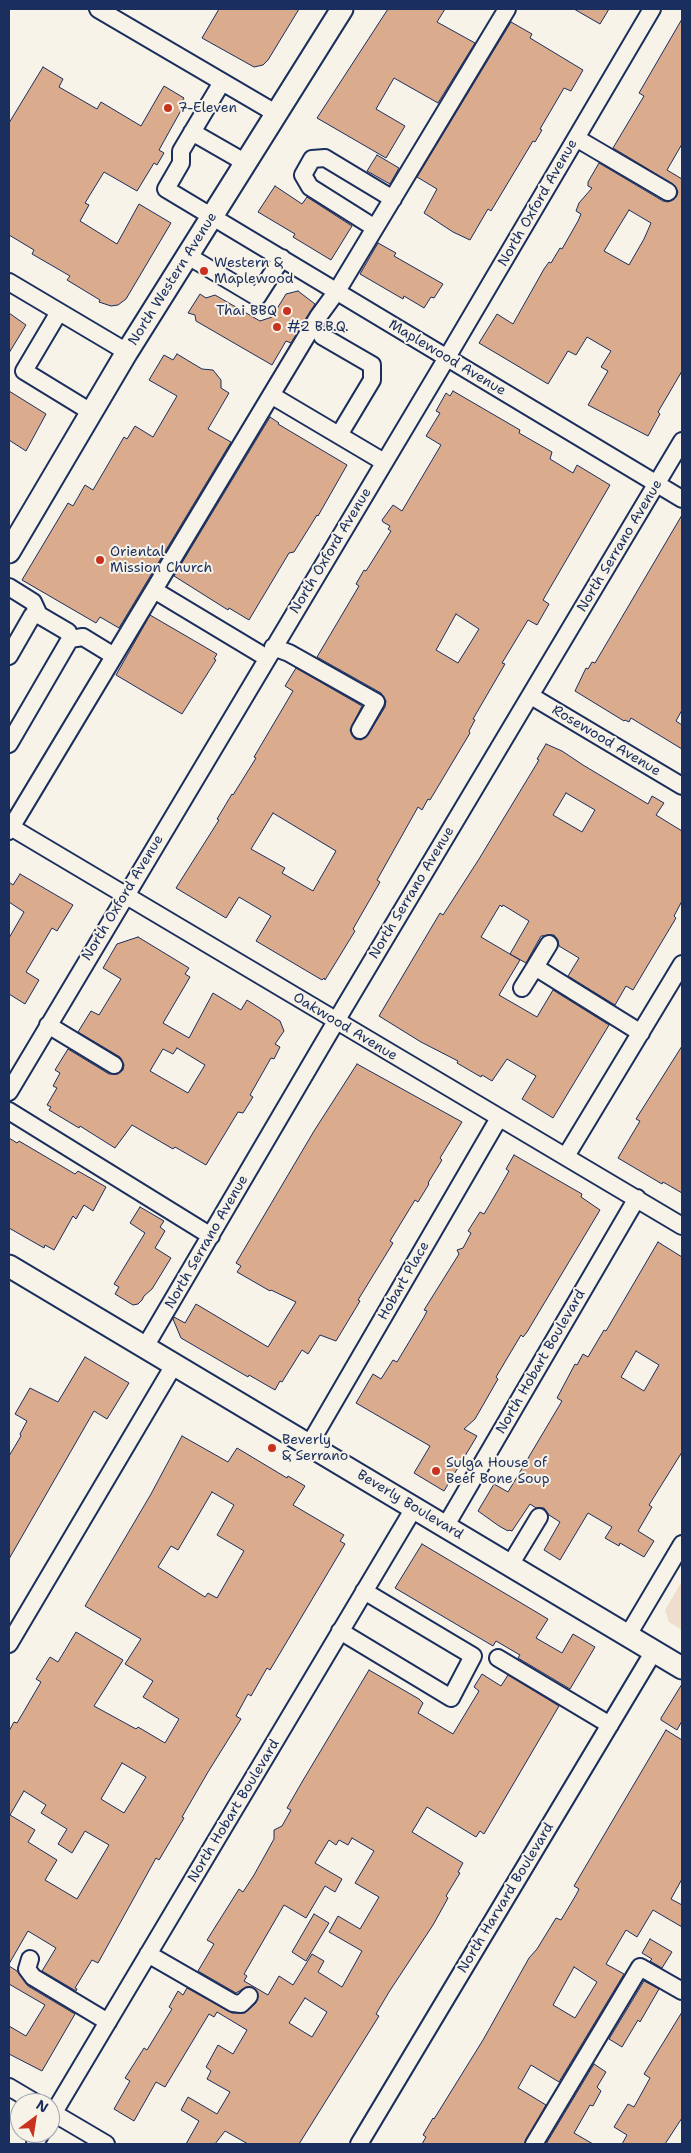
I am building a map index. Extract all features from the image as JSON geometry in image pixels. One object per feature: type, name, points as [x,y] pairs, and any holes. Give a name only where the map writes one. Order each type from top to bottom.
[{"type":"main road","name":"North Western Avenue","points":[[9,552],[127,352],[342,9]]},
{"type":"main road","name":"Beverly Boulevard","points":[[9,1266],[682,1668]]},
{"type":"street","points":[[98,9],[277,114]]},
{"type":"street","points":[[10,828],[318,317],[337,292],[507,9]]},
{"type":"street","name":"North Oxford Avenue","points":[[9,1092],[652,9]]},
{"type":"street","points":[[222,82],[192,132],[246,163]]},
{"type":"street","name":"Maplewood Avenue","points":[[192,132],[181,151],[181,162],[166,189],[682,499]]},
{"type":"street","points":[[576,138],[668,192]]},
{"type":"street","points":[[375,228],[310,187],[303,175],[312,159],[325,158],[392,199]]},
{"type":"street","points":[[188,256],[257,297],[282,258]]},
{"type":"street","points":[[9,282],[127,352]]},
{"type":"street","points":[[59,312],[24,371],[91,412]]},
{"type":"street","points":[[322,336],[372,365],[372,380],[338,435]]},
{"type":"street","points":[[271,395],[384,462]]},
{"type":"street","name":"North Serrano Avenue","points":[[146,1347],[336,1022],[682,441]]},
{"type":"street","points":[[9,587],[34,602],[39,615]]},
{"type":"street","points":[[154,590],[270,652],[289,653],[376,702],[360,730]]},
{"type":"street","points":[[9,656],[32,616],[39,615],[68,632],[70,639],[9,744]]},
{"type":"street","points":[[70,639],[83,637],[114,656]]},
{"type":"street","name":"Rosewood Avenue","points":[[530,696],[682,786]]},
{"type":"street","name":"Oakwood Avenue","points":[[10,828],[682,1226]]},
{"type":"street","points":[[522,988],[549,944]]},
{"type":"street","points":[[566,1156],[682,964]]},
{"type":"street","points":[[535,967],[641,1033]]},
{"type":"street","points":[[48,1025],[114,1065]]},
{"type":"street","points":[[9,1110],[210,1236]]},
{"type":"street","name":"Hobart Place","points":[[309,1445],[499,1118]]},
{"type":"street","name":"North Hobart Boulevard","points":[[445,1527],[637,1198]]},
{"type":"street","points":[[9,1644],[174,1365]]},
{"type":"street","name":"North Hobart Boulevard","points":[[60,2099],[414,1508]]},
{"type":"street","points":[[510,1565],[539,1517]]},
{"type":"street","points":[[628,1635],[682,1544]]},
{"type":"street","points":[[340,1631],[451,1698],[473,1656],[364,1591]]},
{"type":"street","name":"North Harvard Boulevard","points":[[359,2144],[654,1651]]},
{"type":"street","points":[[498,1658],[610,1725]]},
{"type":"street","points":[[148,1954],[233,2003],[241,2004],[249,1996]]},
{"type":"street","points":[[30,1959],[27,1968],[33,1977],[108,2022]]},
{"type":"street","points":[[534,2144],[640,1967],[682,1991]]},
{"type":"street","points":[[60,2119],[106,2144]]},
{"type":"shaded area","points":[[682,1581],[682,1630],[669,1622],[665,1610]]},
{"type":"building","points":[[219,9],[299,9],[268,60],[263,65],[254,67],[202,38]]},
{"type":"building","points":[[388,9],[445,9],[437,22],[475,43],[438,103],[394,78],[376,109],[405,126],[386,158],[317,118]]},
{"type":"building","points":[[574,9],[609,9],[600,24]]},
{"type":"building","points":[[682,19],[682,144],[667,170],[682,179],[682,371],[658,412],[660,414],[648,436],[588,405],[608,371],[601,367],[611,351],[587,337],[576,355],[568,351],[548,384],[479,343],[497,314],[513,324],[544,269],[549,262],[551,263],[560,248],[562,249],[578,221],[581,214],[576,211],[579,203],[592,188],[588,186],[588,182],[599,163],[663,201],[668,202],[676,197],[678,192],[673,184],[613,148],[644,96],[639,93]],"holes":[[[629,210],[651,223],[629,265],[604,251]]]},
{"type":"building","points":[[511,22],[532,34],[530,38],[583,70],[571,91],[564,88],[540,129],[542,130],[535,142],[533,141],[491,211],[488,209],[470,240],[453,232],[424,213],[437,189],[417,177]]},
{"type":"building","points":[[43,67],[63,79],[59,87],[97,109],[101,102],[141,126],[164,86],[184,98],[181,103],[184,105],[159,150],[164,153],[157,165],[154,163],[137,191],[104,172],[85,203],[89,205],[80,221],[117,244],[139,204],[171,223],[126,299],[118,305],[111,306],[99,302],[100,300],[67,280],[70,276],[32,254],[34,250],[9,235],[9,123]]},
{"type":"building","points":[[377,155],[399,168],[390,184],[367,171]]},
{"type":"building","points":[[275,186],[302,204],[307,197],[352,226],[331,260],[293,237],[295,234],[258,212]]},
{"type":"building","points":[[378,243],[396,253],[394,256],[443,284],[434,298],[431,297],[424,308],[404,296],[403,299],[360,274]]},
{"type":"building","points":[[298,291],[315,304],[291,343],[286,341],[272,365],[196,321],[195,315],[188,313],[200,294],[206,298],[215,295],[260,321],[272,317],[286,294]]},
{"type":"building","points":[[9,313],[26,325],[9,353]]},
{"type":"building","points":[[177,354],[202,369],[213,370],[221,380],[221,388],[229,393],[208,429],[231,442],[119,628],[100,617],[96,623],[22,580],[68,503],[73,506],[85,485],[93,490],[124,437],[127,439],[135,426],[153,437],[177,396],[149,380],[164,355],[173,360]]},
{"type":"building","points":[[9,391],[46,414],[26,451],[9,440]]},
{"type":"building","points":[[453,391],[520,430],[519,433],[552,452],[550,459],[573,473],[577,465],[610,485],[543,600],[549,604],[537,625],[528,620],[502,663],[505,664],[473,719],[475,720],[469,731],[470,733],[430,800],[428,799],[422,810],[418,807],[377,880],[380,882],[353,929],[355,931],[325,980],[324,978],[322,980],[256,941],[271,916],[239,897],[226,918],[176,888],[219,820],[217,819],[232,794],[256,758],[254,757],[293,691],[285,686],[296,668],[362,706],[350,730],[355,739],[361,740],[368,735],[385,707],[386,701],[381,693],[317,657],[359,586],[356,584],[364,570],[366,571],[391,531],[388,529],[390,526],[382,520],[393,505],[402,511],[441,445],[426,436],[440,413],[436,411],[446,393],[450,396]],"holes":[[[456,614],[479,629],[458,663],[436,650]],[[273,813],[336,851],[313,891],[282,873],[285,868],[251,849]]]},
{"type":"building","points":[[270,417],[278,424],[347,465],[318,516],[294,552],[289,553],[249,620],[229,608],[228,610],[174,576]]},
{"type":"building","points":[[682,515],[682,710],[676,721],[682,725],[682,749],[631,718],[629,722],[624,721],[575,691],[586,668],[588,669],[592,662],[595,663]]},
{"type":"building","points":[[150,615],[217,654],[214,659],[216,660],[182,714],[116,675]]},
{"type":"building","points":[[546,744],[562,751],[648,804],[652,796],[664,803],[656,815],[682,831],[682,901],[674,916],[676,918],[633,990],[626,986],[615,1005],[568,976],[579,958],[559,946],[558,940],[554,935],[541,936],[526,963],[510,954],[529,921],[503,905],[502,907],[500,905],[481,937],[520,960],[499,995],[537,1017],[553,990],[609,1025],[553,1118],[522,1099],[536,1076],[507,1059],[492,1081],[482,1075],[481,1077],[457,1063],[458,1061],[421,1042],[379,1016],[440,913],[443,915],[479,859],[539,760],[537,759]],"holes":[[[566,793],[595,810],[582,832],[553,815]]]},
{"type":"building","points":[[20,874],[73,905],[57,931],[52,928],[26,972],[39,980],[25,1004],[9,994],[9,938],[24,912],[9,902],[9,882],[13,885]]},
{"type":"building","points":[[138,937],[189,968],[185,974],[190,977],[163,1023],[189,1038],[213,993],[241,1010],[247,1000],[280,1021],[284,1031],[275,1044],[280,1047],[274,1059],[271,1058],[250,1095],[253,1097],[243,1113],[238,1112],[206,1165],[175,1147],[173,1149],[132,1125],[115,1148],[80,1126],[79,1128],[49,1110],[51,1107],[47,1105],[57,1088],[53,1086],[60,1073],[55,1070],[68,1049],[109,1074],[118,1074],[123,1070],[124,1065],[120,1057],[78,1032],[91,1011],[99,1015],[121,979],[103,968],[117,944]],"holes":[[[177,1048],[205,1065],[188,1093],[150,1071],[163,1049],[173,1054]]]},
{"type":"building","points":[[682,1046],[682,1193],[663,1182],[662,1184],[618,1158],[640,1121],[636,1119]]},
{"type":"building","points":[[357,1064],[462,1122],[440,1158],[442,1160],[429,1184],[418,1202],[415,1200],[390,1241],[393,1243],[358,1300],[360,1301],[336,1341],[320,1335],[308,1354],[302,1350],[275,1390],[249,1375],[248,1377],[181,1338],[173,1319],[174,1317],[185,1323],[196,1304],[268,1347],[296,1302],[270,1291],[237,1272],[241,1266],[236,1263],[314,1131]]},
{"type":"building","points":[[9,1138],[17,1143],[19,1141],[75,1174],[78,1171],[106,1187],[93,1211],[84,1205],[76,1219],[73,1216],[54,1250],[45,1245],[44,1248],[9,1228]]},
{"type":"building","points":[[514,1155],[582,1194],[581,1197],[600,1210],[527,1332],[523,1337],[521,1335],[496,1377],[498,1379],[475,1419],[464,1429],[477,1436],[444,1491],[414,1473],[430,1446],[356,1403],[373,1374],[381,1379],[393,1360],[397,1362],[424,1317],[427,1311],[424,1310],[459,1254],[457,1250],[463,1248],[471,1233],[468,1231],[480,1212],[484,1214],[509,1171],[506,1169]]},
{"type":"building","points":[[140,1207],[164,1221],[160,1227],[165,1231],[155,1248],[171,1258],[152,1289],[138,1304],[133,1305],[115,1294],[119,1287],[114,1284],[145,1233],[130,1223]]},
{"type":"building","points":[[658,1242],[682,1257],[682,1452],[649,1505],[652,1507],[638,1531],[654,1541],[644,1557],[620,1543],[619,1546],[605,1538],[612,1527],[588,1513],[560,1560],[544,1550],[560,1522],[549,1515],[544,1508],[536,1508],[530,1504],[512,1531],[499,1526],[478,1511],[494,1484],[508,1492],[562,1401],[557,1398],[575,1364],[577,1365],[583,1354],[588,1357],[604,1330],[606,1331]],"holes":[[[636,1351],[659,1365],[644,1391],[621,1377]]]},
{"type":"building","points":[[85,1357],[129,1383],[107,1419],[94,1411],[9,1559],[9,1456],[21,1436],[20,1434],[27,1421],[15,1414],[30,1388],[58,1402]]},
{"type":"building","points":[[182,1436],[228,1462],[237,1448],[287,1478],[288,1476],[305,1486],[293,1505],[344,1535],[340,1541],[345,1544],[270,1670],[267,1668],[251,1696],[248,1694],[236,1716],[241,1719],[182,1817],[184,1818],[159,1860],[156,1858],[98,1963],[92,1960],[75,1988],[77,1989],[76,1991],[42,1971],[56,1948],[28,1931],[9,1964],[9,1731],[14,1722],[17,1723],[41,1682],[36,1679],[50,1657],[58,1662],[76,1632],[123,1660],[94,1706],[136,1729],[138,1727],[165,1743],[179,1719],[143,1697],[153,1681],[125,1664],[141,1639],[85,1606],[151,1494]],"holes":[[[212,1492],[234,1505],[217,1535],[244,1551],[217,1598],[208,1593],[205,1597],[158,1567],[171,1546],[178,1550]],[[122,1763],[146,1777],[124,1813],[101,1799]],[[24,1791],[46,1805],[41,1813],[67,1829],[58,1844],[72,1853],[85,1831],[109,1845],[77,1899],[45,1880],[57,1860],[28,1842],[35,1830],[10,1815]]]},
{"type":"building","points":[[422,1544],[548,1619],[536,1638],[562,1653],[573,1634],[595,1647],[570,1689],[518,1658],[520,1655],[496,1641],[493,1646],[395,1588]]},
{"type":"building","points":[[369,1670],[419,1699],[423,1703],[418,1713],[453,1734],[479,1691],[474,1687],[482,1674],[501,1686],[508,1675],[559,1706],[484,1834],[480,1831],[476,1837],[427,1807],[412,1832],[463,1863],[458,1872],[460,1873],[446,1896],[448,1898],[433,1925],[376,2014],[379,2016],[299,2144],[248,2144],[225,2131],[215,2144],[186,2144],[199,2121],[181,2110],[188,2097],[217,2114],[230,2092],[207,2079],[211,2071],[206,2067],[218,2045],[233,2054],[247,2030],[217,2012],[214,2017],[209,2014],[165,2087],[156,2082],[134,2121],[114,2109],[130,2081],[125,2078],[144,2048],[147,2050],[172,2009],[169,2007],[178,1991],[183,1995],[187,1988],[232,2013],[245,2013],[256,2003],[258,1993],[252,1987],[246,1987],[236,1993],[198,1971],[214,1944],[207,1940],[239,1889],[243,1892],[254,1875],[274,1839],[274,1830],[282,1826],[291,1810],[287,1808]],"holes":[[[352,1838],[374,1851],[355,1883],[379,1897],[360,1929],[338,1916],[329,1932],[362,1951],[342,1987],[318,1972],[324,1961],[312,1954],[293,1985],[279,1976],[268,1995],[244,1981],[247,1976],[244,1974],[284,1905],[306,1918],[325,1886],[335,1892],[342,1879],[315,1863],[329,1840],[336,1845],[339,1840],[348,1845]],[[305,1998],[327,2012],[312,2037],[289,2023]]]},
{"type":"building","points":[[682,1684],[682,1721],[677,1730],[661,1720],[661,1718]]},
{"type":"building","points":[[666,1730],[682,1740],[682,1879],[671,1899],[682,1905],[682,1927],[653,1910],[637,1937],[626,1930],[606,1964],[624,1974],[559,2082],[531,2065],[518,2088],[546,2105],[524,2144],[422,2144],[426,2137],[423,2135],[483,2040],[529,1958],[537,1949],[556,1918],[561,1920],[576,1895],[579,1889],[574,1886]],"holes":[[[574,1967],[597,1982],[575,2018],[553,2005]]]},
{"type":"building","points":[[314,1914],[329,1923],[306,1961],[292,1952]]},
{"type":"building","points":[[650,1939],[672,1952],[662,1968],[650,1961],[652,1959],[642,1953]]},
{"type":"building","points":[[9,1966],[17,1971],[28,1986],[75,2014],[42,2071],[9,2054],[9,2026],[26,2036],[45,2005],[9,1984]]},
{"type":"building","points":[[644,1981],[659,1989],[640,2022],[638,2020],[622,2047],[609,2039]]},
{"type":"building","points":[[682,2012],[682,2118],[665,2144],[622,2144],[627,2135],[614,2127],[628,2104],[634,2107],[650,2078],[644,2074]]},
{"type":"building","points":[[594,2064],[606,2072],[597,2087],[601,2091],[593,2106],[590,2105],[574,2133],[593,2144],[546,2144]]},
{"type":"place","name":"7-Eleven","points":[[168,108]]},
{"type":"place","name":"Western & Maplewood","points":[[204,271]]},
{"type":"place","name":"Thai BBQ","points":[[287,311]]},
{"type":"place","name":"#2 B.B.Q.","points":[[277,327]]},
{"type":"place","name":"Oriental Mission Church","points":[[100,560]]},
{"type":"place","name":"Beverly & Serrano","points":[[272,1448]]},
{"type":"place","name":"Sulga House of Beef Bone Soup","points":[[436,1471]]}]
